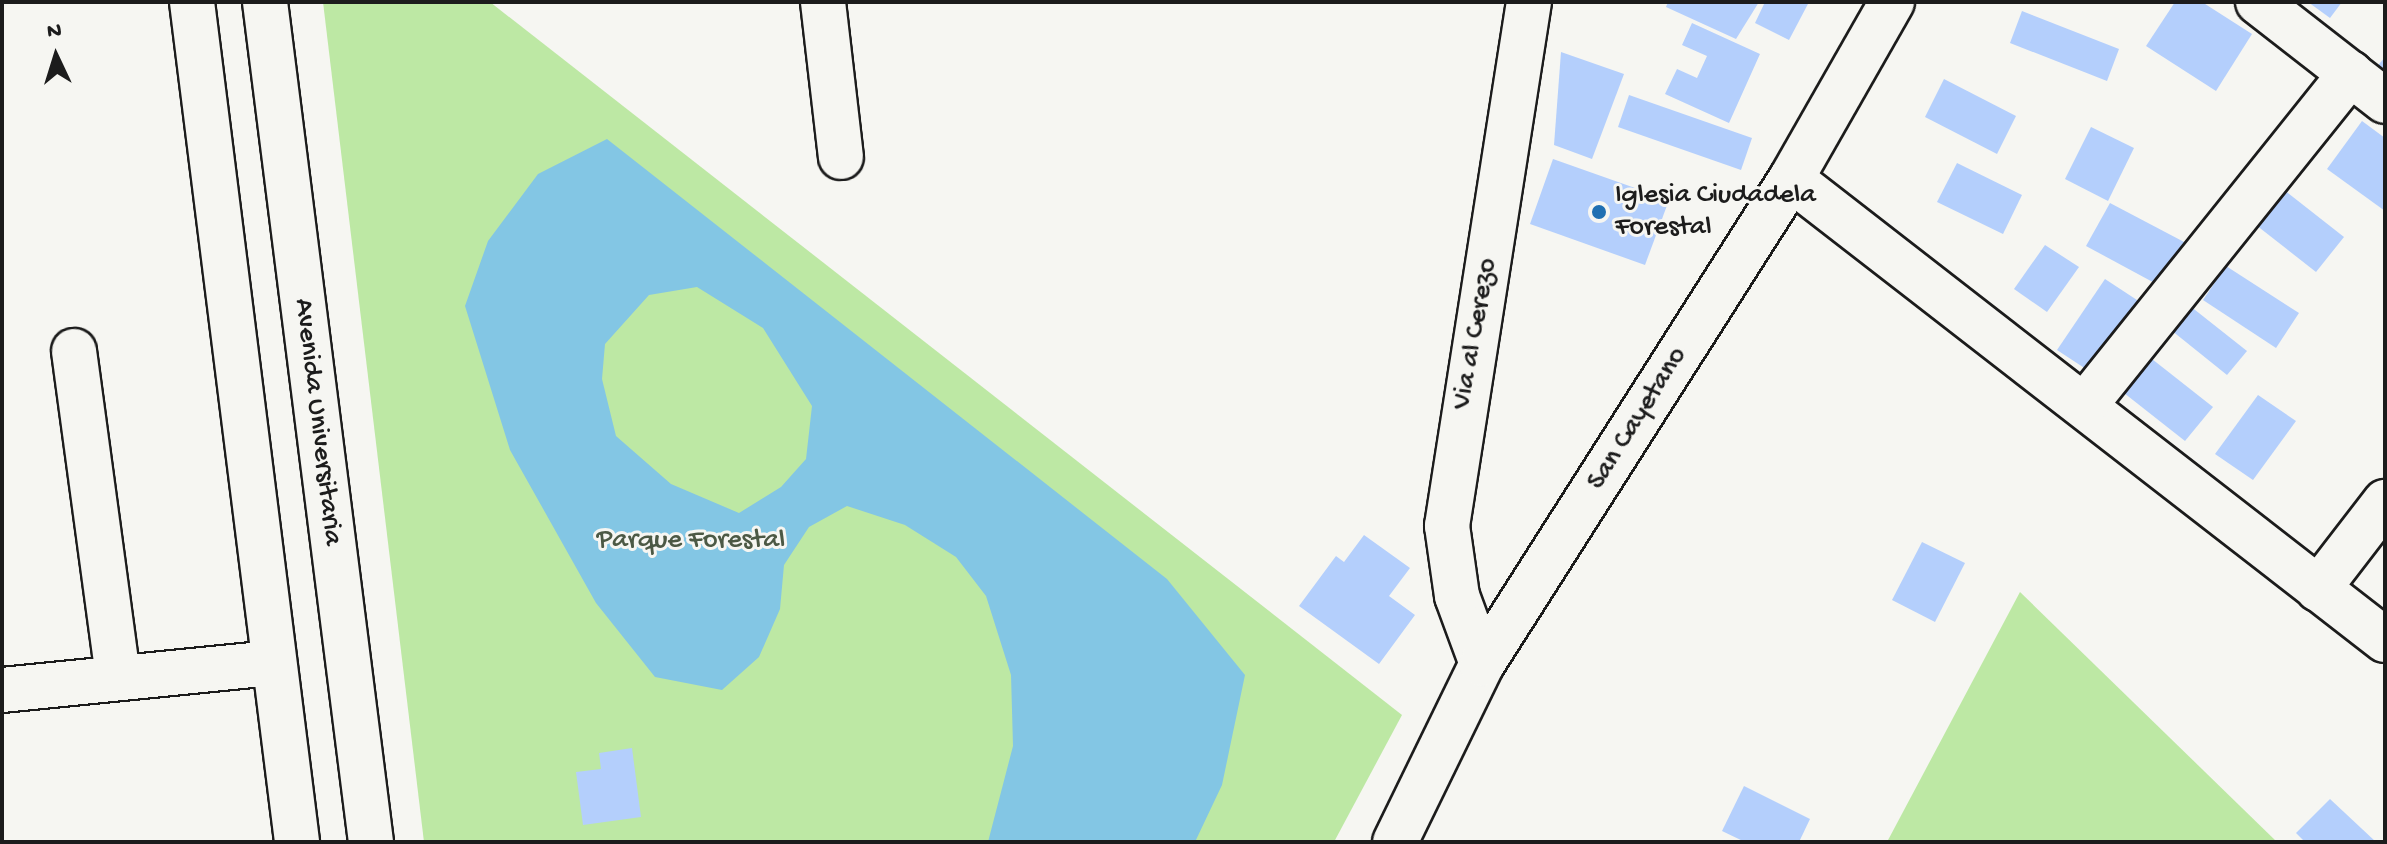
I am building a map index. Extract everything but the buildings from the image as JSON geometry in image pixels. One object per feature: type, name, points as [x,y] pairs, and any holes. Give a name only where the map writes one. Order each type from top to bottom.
[{"type":"main road","points":[[192,2],[297,842]]},
{"type":"main road","name":"Avenida Universitaria","points":[[265,2],[371,842]]},
{"type":"main road","points":[[823,2],[841,157]]},
{"type":"main road","name":"Via al Cerezo","points":[[1482,664],[1457,596],[1447,526],[1529,2]]},
{"type":"main road","name":"San Cayetano","points":[[1395,842],[1482,664],[1791,179],[1892,2]]},
{"type":"main road","points":[[2258,2],[2385,101]]},
{"type":"main road","points":[[2085,405],[2351,73]]},
{"type":"main road","points":[[1791,179],[2385,640]]},
{"type":"main road","points":[[74,351],[118,677]]},
{"type":"main road","points":[[2318,589],[2385,502]]},
{"type":"main road","points":[[2,690],[274,663]]},
{"type":"green space","name":"Parque Forestal","points":[[323,2],[490,2],[1402,715],[1334,842],[424,842]]},
{"type":"green space","points":[[2020,592],[2277,842],[1887,842]]},
{"type":"water","points":[[607,139],[1167,579],[1245,675],[1222,785],[1195,842],[988,842],[1013,746],[1011,675],[986,596],[956,557],[905,525],[847,506],[809,527],[784,565],[780,609],[759,657],[722,690],[655,677],[596,603],[510,450],[465,306],[488,241],[538,174]],"holes":[[[697,287],[763,328],[812,406],[806,459],[781,487],[739,513],[671,484],[616,436],[602,379],[605,344],[649,295]]]},
{"type":"place","name":"Iglesia Ciudadela Forestal","points":[[1599,212]]}]
